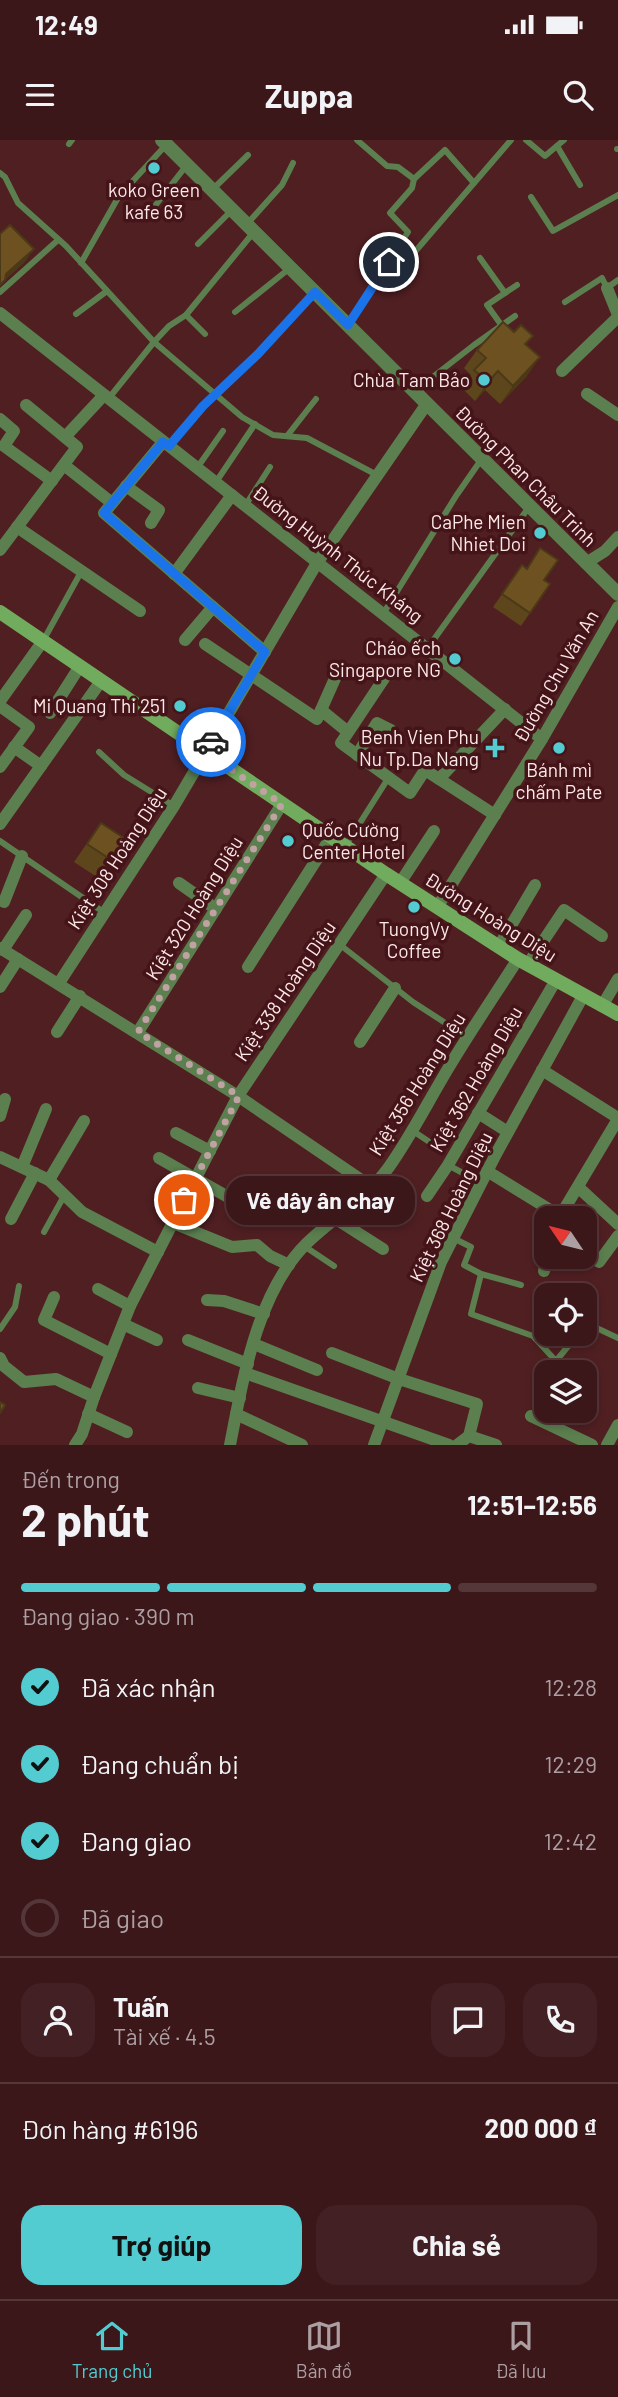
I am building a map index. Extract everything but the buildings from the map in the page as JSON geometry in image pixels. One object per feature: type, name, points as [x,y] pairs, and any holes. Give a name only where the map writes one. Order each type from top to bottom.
[{"type":"main road","name":"Đường Hoàng Diệu","points":[[0,612],[386,874],[523,961],[618,1014]]},
{"type":"street","name":"Đường Phan Châu Trinh","points":[[164,142],[617,595]]},
{"type":"street","points":[[562,372],[618,316],[607,288]]},
{"type":"street","name":"Đường Huỳnh Thúc Kháng","points":[[0,313],[542,739]]},
{"type":"street","points":[[587,394],[618,415]]},
{"type":"street","points":[[65,437],[107,397]]},
{"type":"street","points":[[0,550],[77,447],[26,405]]},
{"type":"street","name":"Kiệt 308 Hoàng Diệu","points":[[59,983],[174,806],[317,563],[426,405]]},
{"type":"street","points":[[0,419],[14,431],[5,446],[52,481]]},
{"type":"street","points":[[166,444],[104,513],[265,652]]},
{"type":"street","points":[[64,465],[112,503]]},
{"type":"street","points":[[127,486],[159,510],[151,523]]},
{"type":"street","points":[[174,574],[232,495]]},
{"type":"street","points":[[18,527],[140,611]]},
{"type":"street","points":[[586,563],[605,551],[618,537]]},
{"type":"street","name":"Đường Chu Văn An","points":[[438,906],[542,739],[617,595]]},
{"type":"street","points":[[185,640],[213,607]]},
{"type":"street","points":[[0,767],[29,727],[0,704],[43,641]]},
{"type":"street","points":[[205,644],[317,719],[337,674]]},
{"type":"street","points":[[50,713],[80,666]]},
{"type":"street","points":[[385,677],[341,743],[410,793],[425,770],[495,815]]},
{"type":"street","points":[[0,824],[101,681]]},
{"type":"street","points":[[439,779],[505,709]]},
{"type":"street","points":[[321,710],[348,732]]},
{"type":"street","points":[[357,755],[377,723],[391,730]]},
{"type":"street","points":[[14,747],[41,765]]},
{"type":"street","name":"Kiệt 320 Hoàng Diệu","points":[[138,1032],[282,804]]},
{"type":"street","points":[[400,883],[434,831]]},
{"type":"street","points":[[248,967],[331,838]]},
{"type":"street","points":[[4,902],[22,856]]},
{"type":"street","name":"Kiệt 338 Hoàng Diệu","points":[[75,1445],[82,1434],[130,1306],[239,1096],[386,874]]},
{"type":"street","points":[[179,883],[216,909]]},
{"type":"street","points":[[499,946],[535,885]]},
{"type":"street","name":"Kiệt 356 Hoàng Diệu","points":[[230,1445],[254,1344],[277,1282],[289,1265],[304,1246],[373,1188],[412,1130],[467,1037],[564,911],[602,936]]},
{"type":"street","points":[[26,915],[2,949],[239,1096],[373,1188]]},
{"type":"street","points":[[0,987],[18,959]]},
{"type":"street","points":[[602,1006],[618,979]]},
{"type":"street","name":"Kiệt 362 Hoàng Diệu","points":[[427,1196],[448,1165],[556,980]]},
{"type":"street","points":[[360,1042],[396,988]]},
{"type":"street","points":[[57,1032],[80,996]]},
{"type":"street","name":"Kiệt 368 Hoàng Diệu","points":[[374,1445],[441,1262],[508,1132],[583,996]]},
{"type":"street","points":[[542,1070],[618,1118],[566,1206]]},
{"type":"street","points":[[0,1116],[5,1099]]},
{"type":"street","points":[[22,1167],[46,1109]]},
{"type":"street","points":[[478,1114],[508,1132]]},
{"type":"street","points":[[49,1180],[84,1121]]},
{"type":"street","points":[[176,1133],[210,1151]]},
{"type":"street","points":[[159,1158],[244,1206]]},
{"type":"street","points":[[1,1161],[22,1167],[49,1180],[82,1212],[158,1252]]},
{"type":"street","points":[[11,1219],[35,1173]]},
{"type":"street","points":[[484,1177],[538,1206]]},
{"type":"street","points":[[578,1187],[618,1224]]},
{"type":"street","points":[[336,1219],[383,1249]]},
{"type":"street","points":[[173,1223],[232,1247],[257,1245],[270,1256],[289,1265]]},
{"type":"street","points":[[599,1262],[618,1236]]},
{"type":"street","points":[[97,1289],[130,1306]]},
{"type":"street","points":[[54,1297],[44,1320],[111,1354]]},
{"type":"street","points":[[207,1300],[224,1301],[264,1314]]},
{"type":"street","points":[[123,1324],[157,1340]]},
{"type":"street","points":[[188,1340],[247,1368],[383,1423],[449,1445]]},
{"type":"street","points":[[254,1344],[317,1370]]},
{"type":"street","points":[[332,1353],[477,1404],[469,1436],[457,1445]]},
{"type":"street","points":[[0,1358],[4,1366],[24,1382],[56,1379],[94,1397]]},
{"type":"street","points":[[198,1388],[240,1398]]},
{"type":"street","points":[[88,1413],[127,1432]]},
{"type":"street","points":[[236,1413],[302,1445]]},
{"type":"street","points":[[531,1416],[592,1445]]},
{"type":"street","points":[[607,1445],[618,1425]]},
{"type":"street","points":[[469,1436],[496,1445]]},
{"type":"lane","points":[[357,140],[387,166],[398,167],[414,179]]},
{"type":"lane","points":[[400,246],[413,254],[510,140]]},
{"type":"lane","points":[[526,140],[545,156],[564,140]]},
{"type":"lane","points":[[80,263],[119,196],[164,142]]},
{"type":"lane","points":[[557,146],[580,185]]},
{"type":"lane","points":[[348,325],[408,232],[390,213],[412,188],[414,179],[445,150],[474,183]]},
{"type":"lane","points":[[212,190],[248,155]]},
{"type":"lane","points":[[107,397],[169,326],[186,315],[282,185],[293,163]]},
{"type":"lane","points":[[151,211],[188,165]]},
{"type":"lane","points":[[0,173],[5,177],[18,203],[58,240],[154,342],[242,417],[274,435],[306,438],[378,475]]},
{"type":"lane","points":[[531,197],[553,231],[618,195]]},
{"type":"lane","points":[[198,244],[232,210]]},
{"type":"lane","points":[[0,292],[58,240]]},
{"type":"lane","points":[[480,258],[505,293]]},
{"type":"lane","points":[[235,312],[291,267]]},
{"type":"lane","points":[[565,302],[602,278],[607,288],[618,280]]},
{"type":"lane","points":[[502,326],[487,305],[517,285]]},
{"type":"lane","points":[[76,314],[107,291]]},
{"type":"lane","points":[[166,444],[269,343],[315,292]]},
{"type":"lane","points":[[186,315],[205,334]]},
{"type":"lane","points":[[411,389],[434,376],[515,316]]},
{"type":"lane","points":[[287,436],[316,399]]},
{"type":"lane","points":[[216,482],[255,424]]},
{"type":"lane","points":[[197,468],[223,431]]},
{"type":"lane","points":[[383,614],[481,460]]},
{"type":"lane","points":[[245,506],[270,467]]},
{"type":"lane","points":[[427,649],[529,507]]},
{"type":"lane","points":[[43,641],[81,572]]},
{"type":"lane","points":[[99,752],[124,775],[174,806]]},
{"type":"lane","points":[[345,847],[389,777]]},
{"type":"lane","points":[[0,841],[105,913]]},
{"type":"lane","points":[[339,944],[467,1037]]},
{"type":"lane","points":[[412,1130],[434,1145]]},
{"type":"lane","points":[[448,1165],[484,1177]]},
{"type":"lane","points":[[44,1232],[64,1196]]},
{"type":"lane","points":[[453,1238],[471,1247],[464,1265],[481,1274],[521,1285]]},
{"type":"lane","points":[[304,1246],[334,1266]]},
{"type":"lane","points":[[481,1274],[471,1314],[534,1337]]},
{"type":"lane","points":[[0,1329],[15,1307],[19,1286]]},
{"type":"lane","points":[[597,1328],[618,1338]]},
{"type":"lane","points":[[542,1346],[556,1362],[569,1346]]},
{"type":"way so far","points":[[184,1200],[239,1096],[138,1032],[282,804],[205,752],[211,742]]},
{"type":"place","name":"koko Green kafe 63","points":[[154,168]]},
{"type":"place","name":"Chùa Tam Bảo","points":[[484,380]]},
{"type":"place","name":"CaPhe Mien Nhiet Doi","points":[[540,533]]},
{"type":"place","name":"Cháo ếch Singapore NG","points":[[455,659]]},
{"type":"place","name":"Mi Quang Thi 251","points":[[180,706]]},
{"type":"place","name":"Benh Vien Phu Nu Tp.Da Nang","points":[[495,748]]},
{"type":"place","name":"Bánh mì chấm Pate","points":[[559,748]]},
{"type":"place","name":"Quốc Cường Center Hotel","points":[[288,841]]},
{"type":"place","name":"TuongVy Coffee","points":[[414,907]]},
{"type":"place","name":"Vê dây ân chay","points":[[184,1200]]},
{"type":"route","points":[[211,742],[265,652],[104,513],[163,442],[169,446],[203,406],[258,354],[315,292],[348,325],[389,262]]}]
